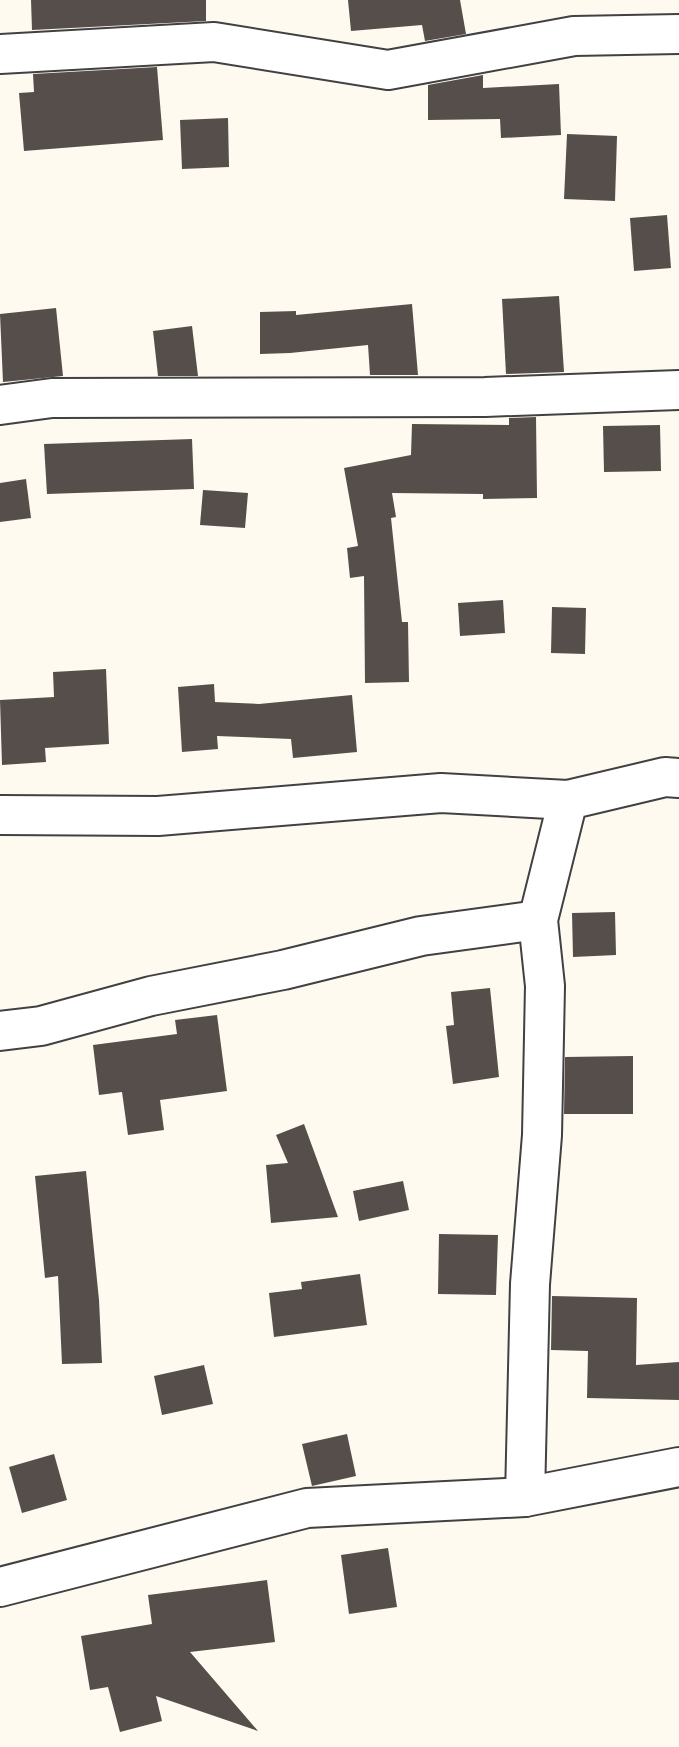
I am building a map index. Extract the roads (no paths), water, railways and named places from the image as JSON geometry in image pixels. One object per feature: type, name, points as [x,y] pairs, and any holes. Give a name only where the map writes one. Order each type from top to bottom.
[{"type":"street","points":[[0,54],[214,42],[388,70],[574,36],[679,34]]},
{"type":"street","points":[[0,405],[52,398],[485,397],[679,390]]},
{"type":"street","points":[[0,815],[158,816],[441,793],[568,800],[665,777],[679,778]]},
{"type":"street","points":[[525,1497],[530,1284],[542,1135],[545,986],[538,920],[568,800]]},
{"type":"street","points":[[0,1031],[41,1026],[151,996],[283,970],[421,936],[538,920]]},
{"type":"street","points":[[1,1580],[307,1508],[525,1497],[679,1467]]}]
